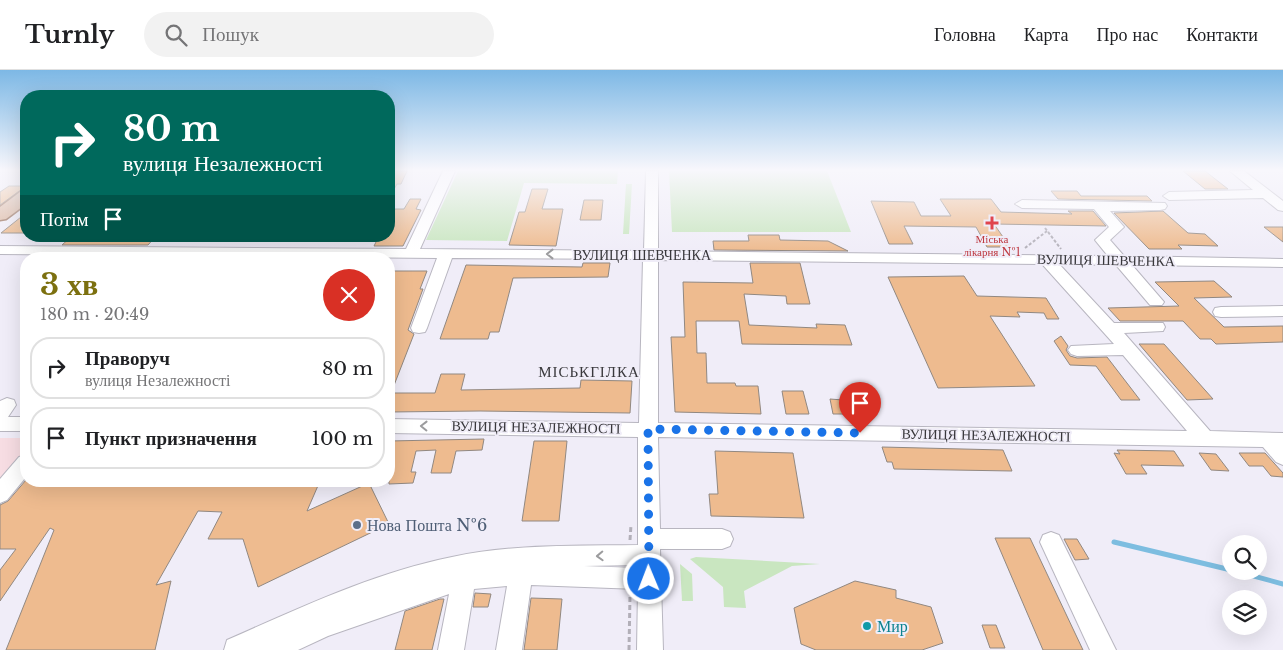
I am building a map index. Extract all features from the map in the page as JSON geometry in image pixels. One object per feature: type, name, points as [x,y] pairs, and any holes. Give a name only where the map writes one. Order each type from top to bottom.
[{"type":"main road","points":[[0,215],[20,200]]},
{"type":"street","points":[[411,253],[436,198]]},
{"type":"street","points":[[650,650],[648,429],[652,198]]},
{"type":"street","points":[[1272,198],[1283,206]]},
{"type":"street","points":[[1022,204],[1098,205],[1100,207],[1160,206]]},
{"type":"street","points":[[1100,207],[1117,227],[1102,240],[1156,302]]},
{"type":"street","points":[[34,250],[43,242]]},
{"type":"street","points":[[248,252],[256,242]]},
{"type":"street","name":"ВУЛИЦЯ ШЕВЧЕНКА","points":[[0,250],[57,252]]},
{"type":"street","name":"ВУЛИЦЯ ШЕВЧЕНКА","points":[[395,253],[1283,263]]},
{"type":"street","points":[[419,328],[446,254]]},
{"type":"street","points":[[1046,259],[1110,328],[1204,438]]},
{"type":"street","points":[[1221,312],[1283,311]]},
{"type":"street","points":[[1110,328],[1157,328]]},
{"type":"street","points":[[1077,350],[1127,349]]},
{"type":"street","name":"ВУЛИЦЯ НЕЗАЛЕЖНОСТІ","points":[[395,426],[1275,440]]},
{"type":"street","points":[[1275,440],[1283,457]]},
{"type":"street","points":[[0,494],[20,470]]},
{"type":"street","points":[[572,567],[648,547],[722,539]]},
{"type":"street","points":[[1052,542],[1103,650]]},
{"type":"street","points":[[236,649],[320,610],[427,573],[469,565],[572,567],[649,579]]},
{"type":"street","points":[[271,650],[322,626],[429,589],[521,566]]},
{"type":"street","points":[[509,650],[521,566]]},
{"type":"street","points":[[451,650],[464,579]]},
{"type":"path","points":[[1021,251],[1046,229],[1063,252]]},
{"type":"shaded area","points":[[0,438],[20,438],[20,462],[0,482]]},
{"type":"green space","points":[[445,198],[520,198],[507,241],[426,240]]},
{"type":"green space","points":[[625,198],[631,198],[629,234],[623,234]]},
{"type":"green space","points":[[670,198],[838,198],[851,232],[672,232]]},
{"type":"green space","points":[[696,557],[820,564],[792,566],[744,591],[746,608],[724,607],[723,587],[690,559]]},
{"type":"green space","points":[[680,564],[692,574],[693,601],[682,601]]},
{"type":"building","points":[[0,198],[9,198],[0,205]]},
{"type":"building","points":[[529,198],[545,198],[542,209],[563,209],[556,246],[509,245],[519,212],[525,212]]},
{"type":"building","points":[[1149,198],[1152,201],[1058,199]]},
{"type":"building","points":[[410,199],[421,199],[416,209],[421,210],[403,246],[374,246],[376,242],[395,242],[395,209],[404,209]]},
{"type":"building","name":"Міська лікарня №1","points":[[940,199],[991,199],[1001,212],[1072,214],[1068,211],[1093,211],[1106,226],[994,224],[1010,247],[987,247],[976,227],[904,226],[913,244],[889,244],[871,201],[914,202],[921,216],[951,216]]},
{"type":"building","points":[[584,200],[603,200],[601,220],[580,220]]},
{"type":"building","points":[[1163,211],[1188,233],[1205,234],[1218,246],[1178,245],[1182,249],[1149,249],[1114,213]]},
{"type":"building","points":[[20,218],[20,233],[1,233]]},
{"type":"building","points":[[1264,227],[1283,227],[1283,242]]},
{"type":"building","points":[[748,235],[779,235],[780,240],[828,241],[848,251],[714,250],[713,241],[749,241]]},
{"type":"building","points":[[65,242],[151,242],[148,245],[62,245]]},
{"type":"building","points":[[583,263],[610,263],[608,277],[513,278],[499,332],[490,332],[488,339],[440,339],[466,265],[582,267]]},
{"type":"building","points":[[750,263],[800,263],[810,304],[787,304],[786,296],[744,294],[749,325],[817,328],[816,324],[845,325],[852,345],[742,344],[739,321],[696,321],[697,353],[706,353],[707,383],[735,383],[736,386],[758,386],[761,414],[675,412],[671,337],[685,337],[683,282],[753,283]]},
{"type":"building","points":[[395,271],[427,271],[420,289],[423,289],[408,330],[414,334],[395,383]]},
{"type":"building","points":[[964,276],[977,296],[1046,298],[1059,319],[1047,319],[1044,313],[1017,312],[1020,317],[990,316],[1035,386],[938,388],[888,277]]},
{"type":"building","points":[[1214,281],[1232,297],[1194,298],[1224,327],[1283,326],[1283,342],[1216,344],[1211,339],[1200,339],[1183,321],[1120,321],[1108,308],[1179,306],[1155,282]]},
{"type":"building","points":[[1061,336],[1068,346],[1066,350],[1070,356],[1077,358],[1107,357],[1140,400],[1121,400],[1096,366],[1070,365],[1054,341]]},
{"type":"building","points":[[1139,344],[1164,344],[1213,399],[1187,400]]},
{"type":"building","points":[[441,374],[465,374],[461,390],[580,388],[581,380],[632,381],[630,413],[395,412],[395,393],[435,393]]},
{"type":"building","points":[[782,391],[803,391],[809,414],[786,414]]},
{"type":"building","points":[[830,399],[843,400],[847,414],[833,414]]},
{"type":"building","points":[[484,439],[482,450],[456,451],[451,473],[431,473],[436,450],[416,451],[411,472],[416,472],[413,483],[395,484],[395,441]]},
{"type":"building","points":[[534,441],[567,441],[559,521],[522,521]]},
{"type":"building","points":[[882,447],[1003,450],[1012,471],[894,469],[892,462],[887,462]]},
{"type":"building","points":[[1117,450],[1174,451],[1184,466],[1141,465],[1147,474],[1126,474],[1114,453],[1120,454]]},
{"type":"building","points":[[715,451],[793,453],[804,518],[711,516],[709,494],[718,494]]},
{"type":"building","points":[[1199,453],[1216,454],[1229,471],[1211,470]]},
{"type":"building","points":[[1239,453],[1265,453],[1283,473],[1283,477],[1271,476],[1263,466],[1249,466]]},
{"type":"building","points":[[20,487],[317,487],[307,511],[360,487],[371,487],[389,524],[258,587],[243,539],[208,539],[222,512],[198,511],[156,585],[171,581],[155,650],[6,650],[54,530],[50,528],[0,601],[0,570],[16,549],[0,549],[0,505],[8,501]]},
{"type":"building","points":[[995,538],[1030,538],[1083,650],[1043,650]]},
{"type":"building","points":[[1064,539],[1077,539],[1089,559],[1075,560]]},
{"type":"building","name":"Мир","points":[[855,581],[896,590],[896,598],[931,607],[943,643],[922,650],[816,650],[801,644],[794,608]]},
{"type":"building","points":[[475,593],[491,594],[488,607],[473,607]]},
{"type":"building","points":[[531,598],[562,599],[557,650],[524,650]]},
{"type":"building","points":[[444,599],[432,650],[395,650],[405,611]]},
{"type":"building","points":[[982,625],[996,625],[1005,648],[990,648]]},
{"type":"waterway","points":[[1114,542],[1222,568]]},
{"type":"waterway","points":[[1267,580],[1283,584]]},
{"type":"place","name":"Міська лікарня №1","points":[[992,223]]},
{"type":"place","name":"Нова Пошта №6","points":[[357,525]]},
{"type":"place","name":"Мир","points":[[867,626]]},
{"type":"district","name":"МІСЬКГІЛКА","points":[[589,371]]},
{"type":"route","points":[[649,579],[648,429],[860,433]]}]
